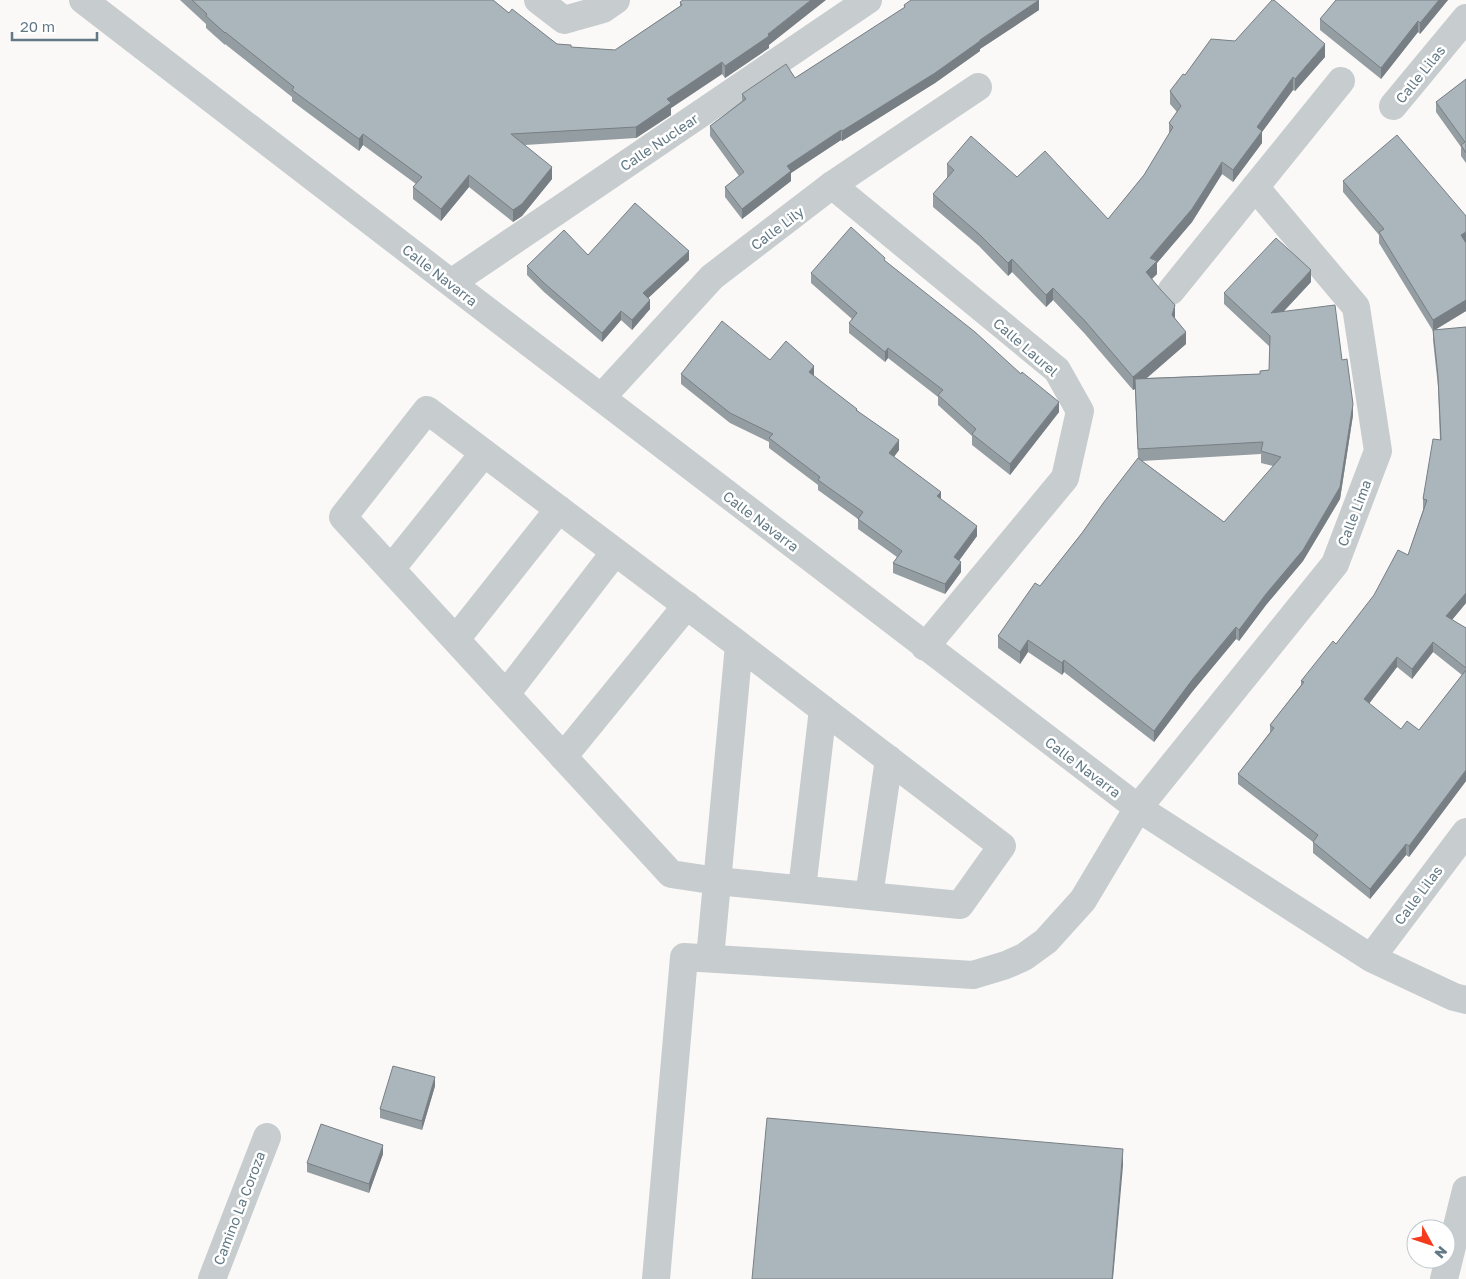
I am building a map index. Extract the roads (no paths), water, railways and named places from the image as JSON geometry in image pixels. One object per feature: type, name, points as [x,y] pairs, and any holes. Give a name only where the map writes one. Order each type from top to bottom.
[{"type":"street","name":"Calle Navarra","points":[[83,0],[1138,808],[1371,958],[1454,997],[1466,1000]]},
{"type":"street","points":[[538,0],[564,20],[603,9],[616,0]]},
{"type":"street","name":"Calle Nuclear","points":[[451,283],[868,0]]},
{"type":"street","name":"Calle Lilas","points":[[1393,106],[1466,18]]},
{"type":"street","points":[[1171,291],[1341,81]]},
{"type":"street","name":"Calle Lily","points":[[601,398],[712,277],[832,185],[978,87]]},
{"type":"street","name":"Calle Laurel","points":[[832,185],[1057,370],[1080,411],[1065,478],[925,646]]},
{"type":"street","name":"Calle Lima","points":[[656,1279],[684,957],[973,975],[1006,966],[1024,957],[1046,941],[1083,900],[1138,808],[1335,564],[1378,451],[1356,307],[1255,187]]},
{"type":"street","points":[[427,410],[560,509],[1002,846],[960,905],[717,881],[671,874],[343,517],[427,410]]},
{"type":"street","points":[[391,569],[484,453]]},
{"type":"street","points":[[456,639],[560,509]]},
{"type":"street","points":[[506,694],[616,552]]},
{"type":"street","points":[[563,757],[687,605]]},
{"type":"street","points":[[710,958],[739,644]]},
{"type":"street","points":[[802,889],[823,709]]},
{"type":"street","points":[[869,896],[889,760]]},
{"type":"street","name":"Calle Lilas","points":[[1371,958],[1466,832]]},
{"type":"street","name":"Camino La Coroza","points":[[212,1279],[267,1137]]},
{"type":"street","points":[[1444,1279],[1466,1190]]}]
